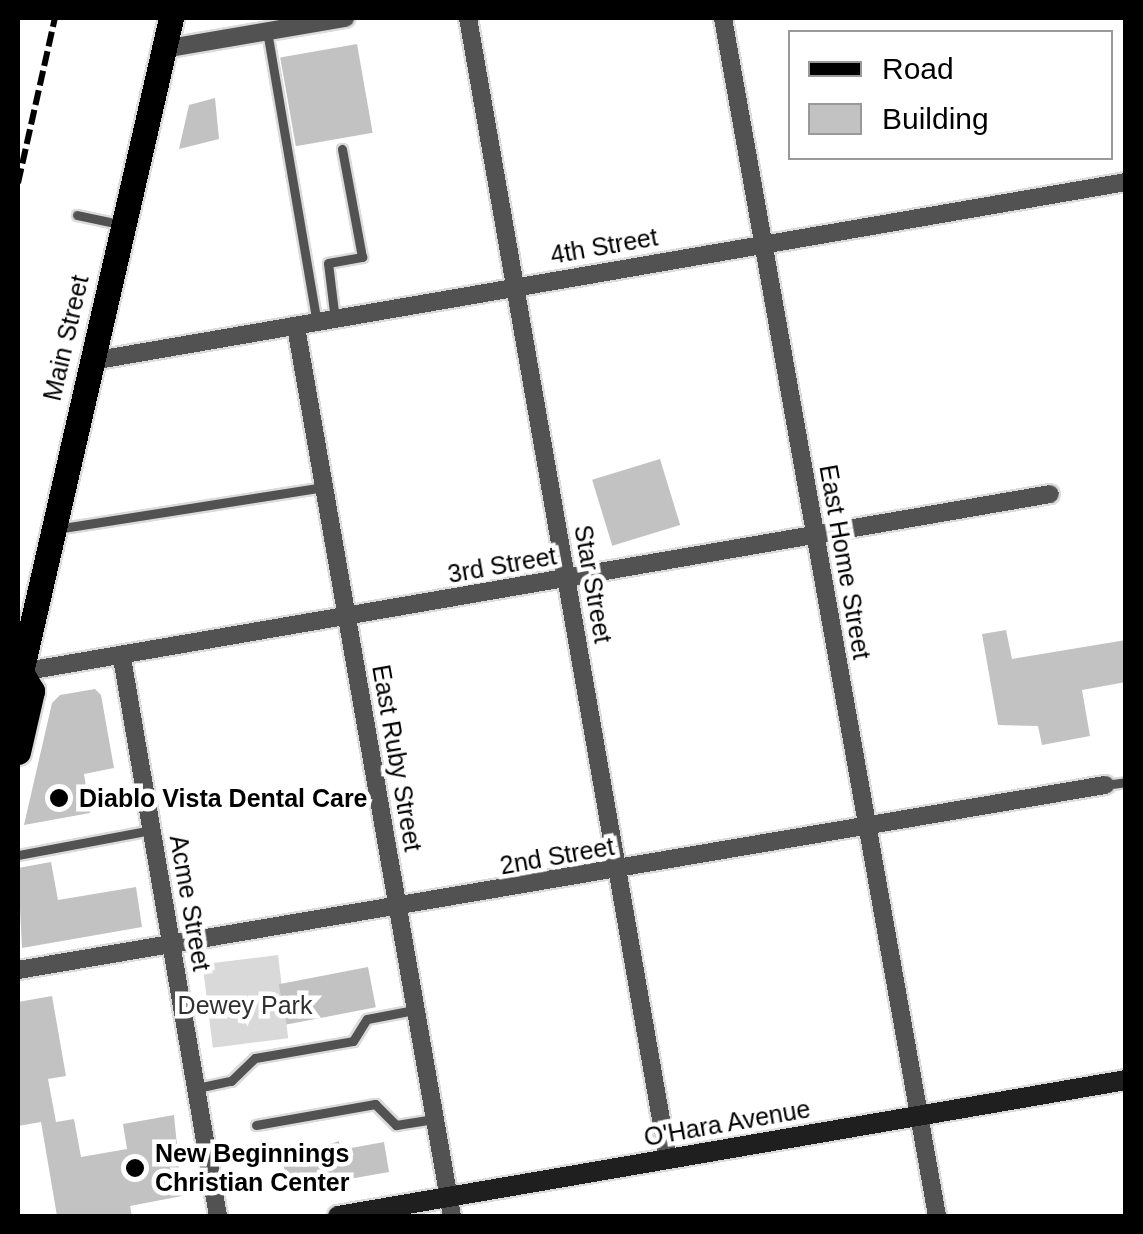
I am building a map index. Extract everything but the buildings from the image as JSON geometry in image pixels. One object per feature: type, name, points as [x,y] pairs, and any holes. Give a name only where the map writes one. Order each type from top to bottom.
[{"type":"main road","name":"Main Street","points":[[18,752],[32,691],[19,672],[170,18]]},
{"type":"main road","name":"O'Hara Avenue","points":[[338,1216],[450,1207],[668,1159],[1126,1080]]},
{"type":"street","points":[[163,49],[345,18]]},
{"type":"street","name":"Star Street","points":[[468,18],[668,1159]]},
{"type":"street","name":"East Home Street","points":[[723,18],[916,1116],[937,1216]]},
{"type":"street","name":"4th Street","points":[[92,360],[1126,182]]},
{"type":"street","name":"East Ruby Street","points":[[296,327],[450,1207]]},
{"type":"street","name":"3rd Street","points":[[19,672],[122,658],[1050,494]]},
{"type":"street","name":"Acme Street","points":[[122,658],[218,1216]]},
{"type":"street","name":"2nd Street","points":[[18,970],[173,948],[1105,785]]},
{"type":"lane","points":[[266,32],[326,322]]},
{"type":"lane","points":[[326,322],[328,263],[362,257],[342,149]]},
{"type":"lane","points":[[77,216],[123,225]]},
{"type":"lane","points":[[53,530],[323,487]]},
{"type":"lane","points":[[1105,785],[1126,782]]},
{"type":"lane","points":[[18,854],[152,830]]},
{"type":"lane","points":[[197,1088],[231,1082],[255,1058],[353,1040],[367,1019],[414,1010]]},
{"type":"lane","points":[[256,1125],[376,1104],[396,1126],[433,1118]]},
{"type":"green space","name":"Dewey Park","points":[[278,955],[288,1038],[213,1048],[203,964]]},
{"type":"railway","points":[[18,183],[55,18]]},
{"type":"place","name":"Diablo Vista Dental Care","points":[[59,798]]},
{"type":"place","name":"New Beginnings Christian Center","points":[[135,1168]]}]
